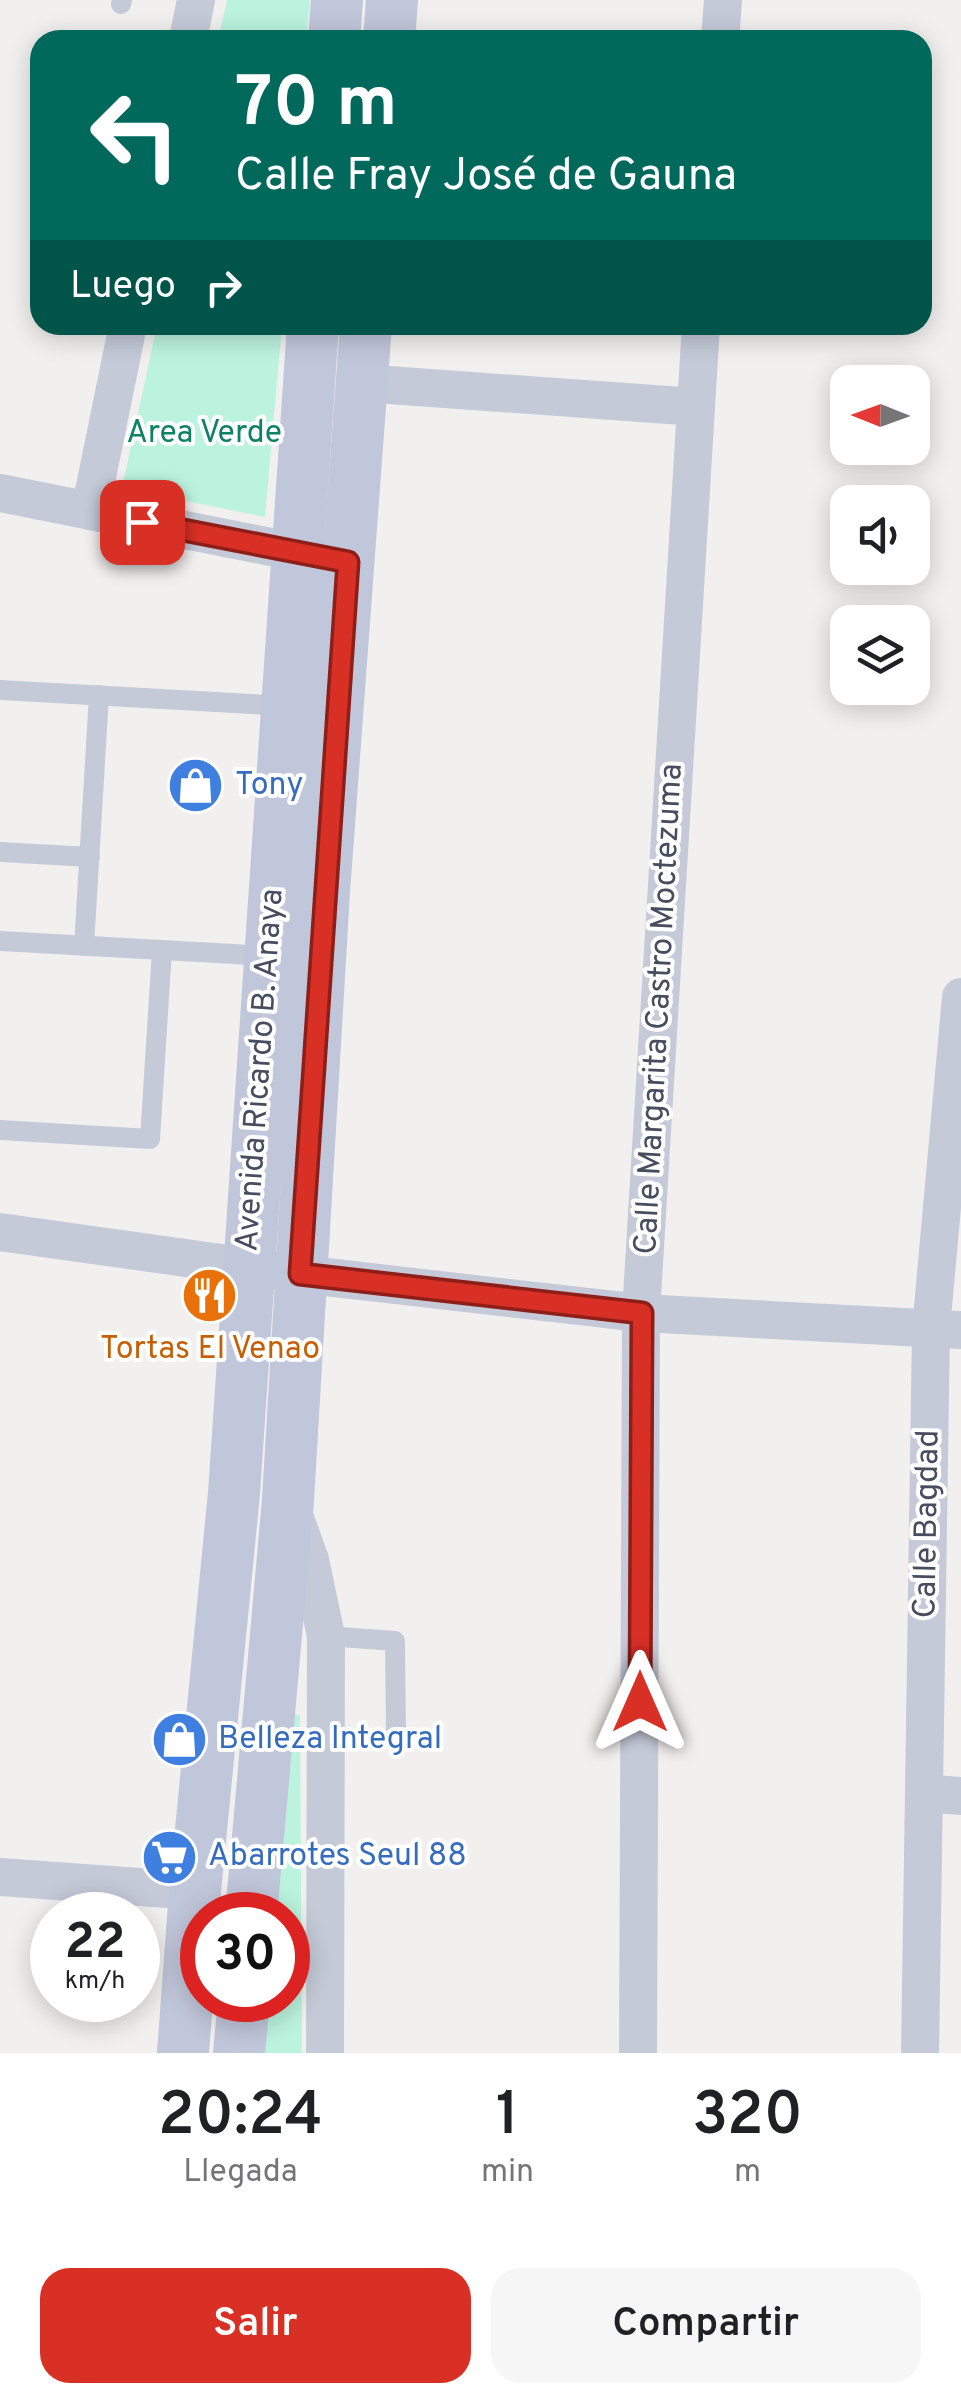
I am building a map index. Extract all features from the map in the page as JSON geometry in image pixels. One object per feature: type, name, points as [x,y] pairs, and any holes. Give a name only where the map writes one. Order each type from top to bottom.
[{"type":"main road","points":[[335,30],[337,0]]},
{"type":"main road","points":[[390,30],[392,0]]},
{"type":"main road","name":"Avenida Ricardo B. Anaya","points":[[183,2053],[234,1493],[312,335]]},
{"type":"main road","name":"Avenida Ricardo B. Anaya","points":[[254,1892],[288,1500],[324,892],[365,335]]},
{"type":"main road","points":[[273,888],[324,892]]},
{"type":"main road","points":[[239,2053],[242,2022]]},
{"type":"street","points":[[190,30],[196,0]]},
{"type":"street","points":[[720,30],[722,0]]},
{"type":"street","points":[[90,511],[126,335]]},
{"type":"street","name":"Calle Margarita Castro Moctezuma","points":[[638,2053],[642,1313],[700,335]]},
{"type":"street","points":[[361,383],[696,407]]},
{"type":"street","points":[[0,493],[348,562]]},
{"type":"street","name":"Calle Bagdad","points":[[920,2053],[924,1793],[944,1552],[946,1329],[961,997]]},
{"type":"street","points":[[0,1232],[300,1274],[642,1313],[946,1329]]},
{"type":"street","points":[[288,1500],[310,1560],[326,1636],[325,2053]]},
{"type":"street","points":[[924,1793],[961,1796]]},
{"type":"street","points":[[0,1877],[195,1891]]},
{"type":"lane","points":[[0,690],[286,706]]},
{"type":"lane","points":[[84,946],[99,696]]},
{"type":"lane","points":[[0,852],[90,857]]},
{"type":"lane","points":[[0,941],[268,956]]},
{"type":"lane","points":[[0,1130],[150,1138],[162,950]]},
{"type":"lane","points":[[326,1636],[395,1641],[396,1736]]},
{"type":"green space","points":[[227,0],[310,0],[307,30],[220,30]]},
{"type":"green space","name":"Area Verde","points":[[155,335],[281,335],[265,517],[122,488]]},
{"type":"green space","points":[[279,1713],[300,1715],[301,1892],[267,1892]]},
{"type":"green space","points":[[257,2022],[302,2022],[302,2053],[255,2053]]},
{"type":"place","name":"Tony","points":[[196,786]]},
{"type":"place","name":"Tortas El Venao","points":[[210,1296]]},
{"type":"place","name":"Belleza Integral","points":[[179,1740]]},
{"type":"place","name":"Abarrotes Seul 88","points":[[169,1857]]},
{"type":"route","points":[[142,522],[348,562],[300,1274],[642,1313],[640,1702]]}]
